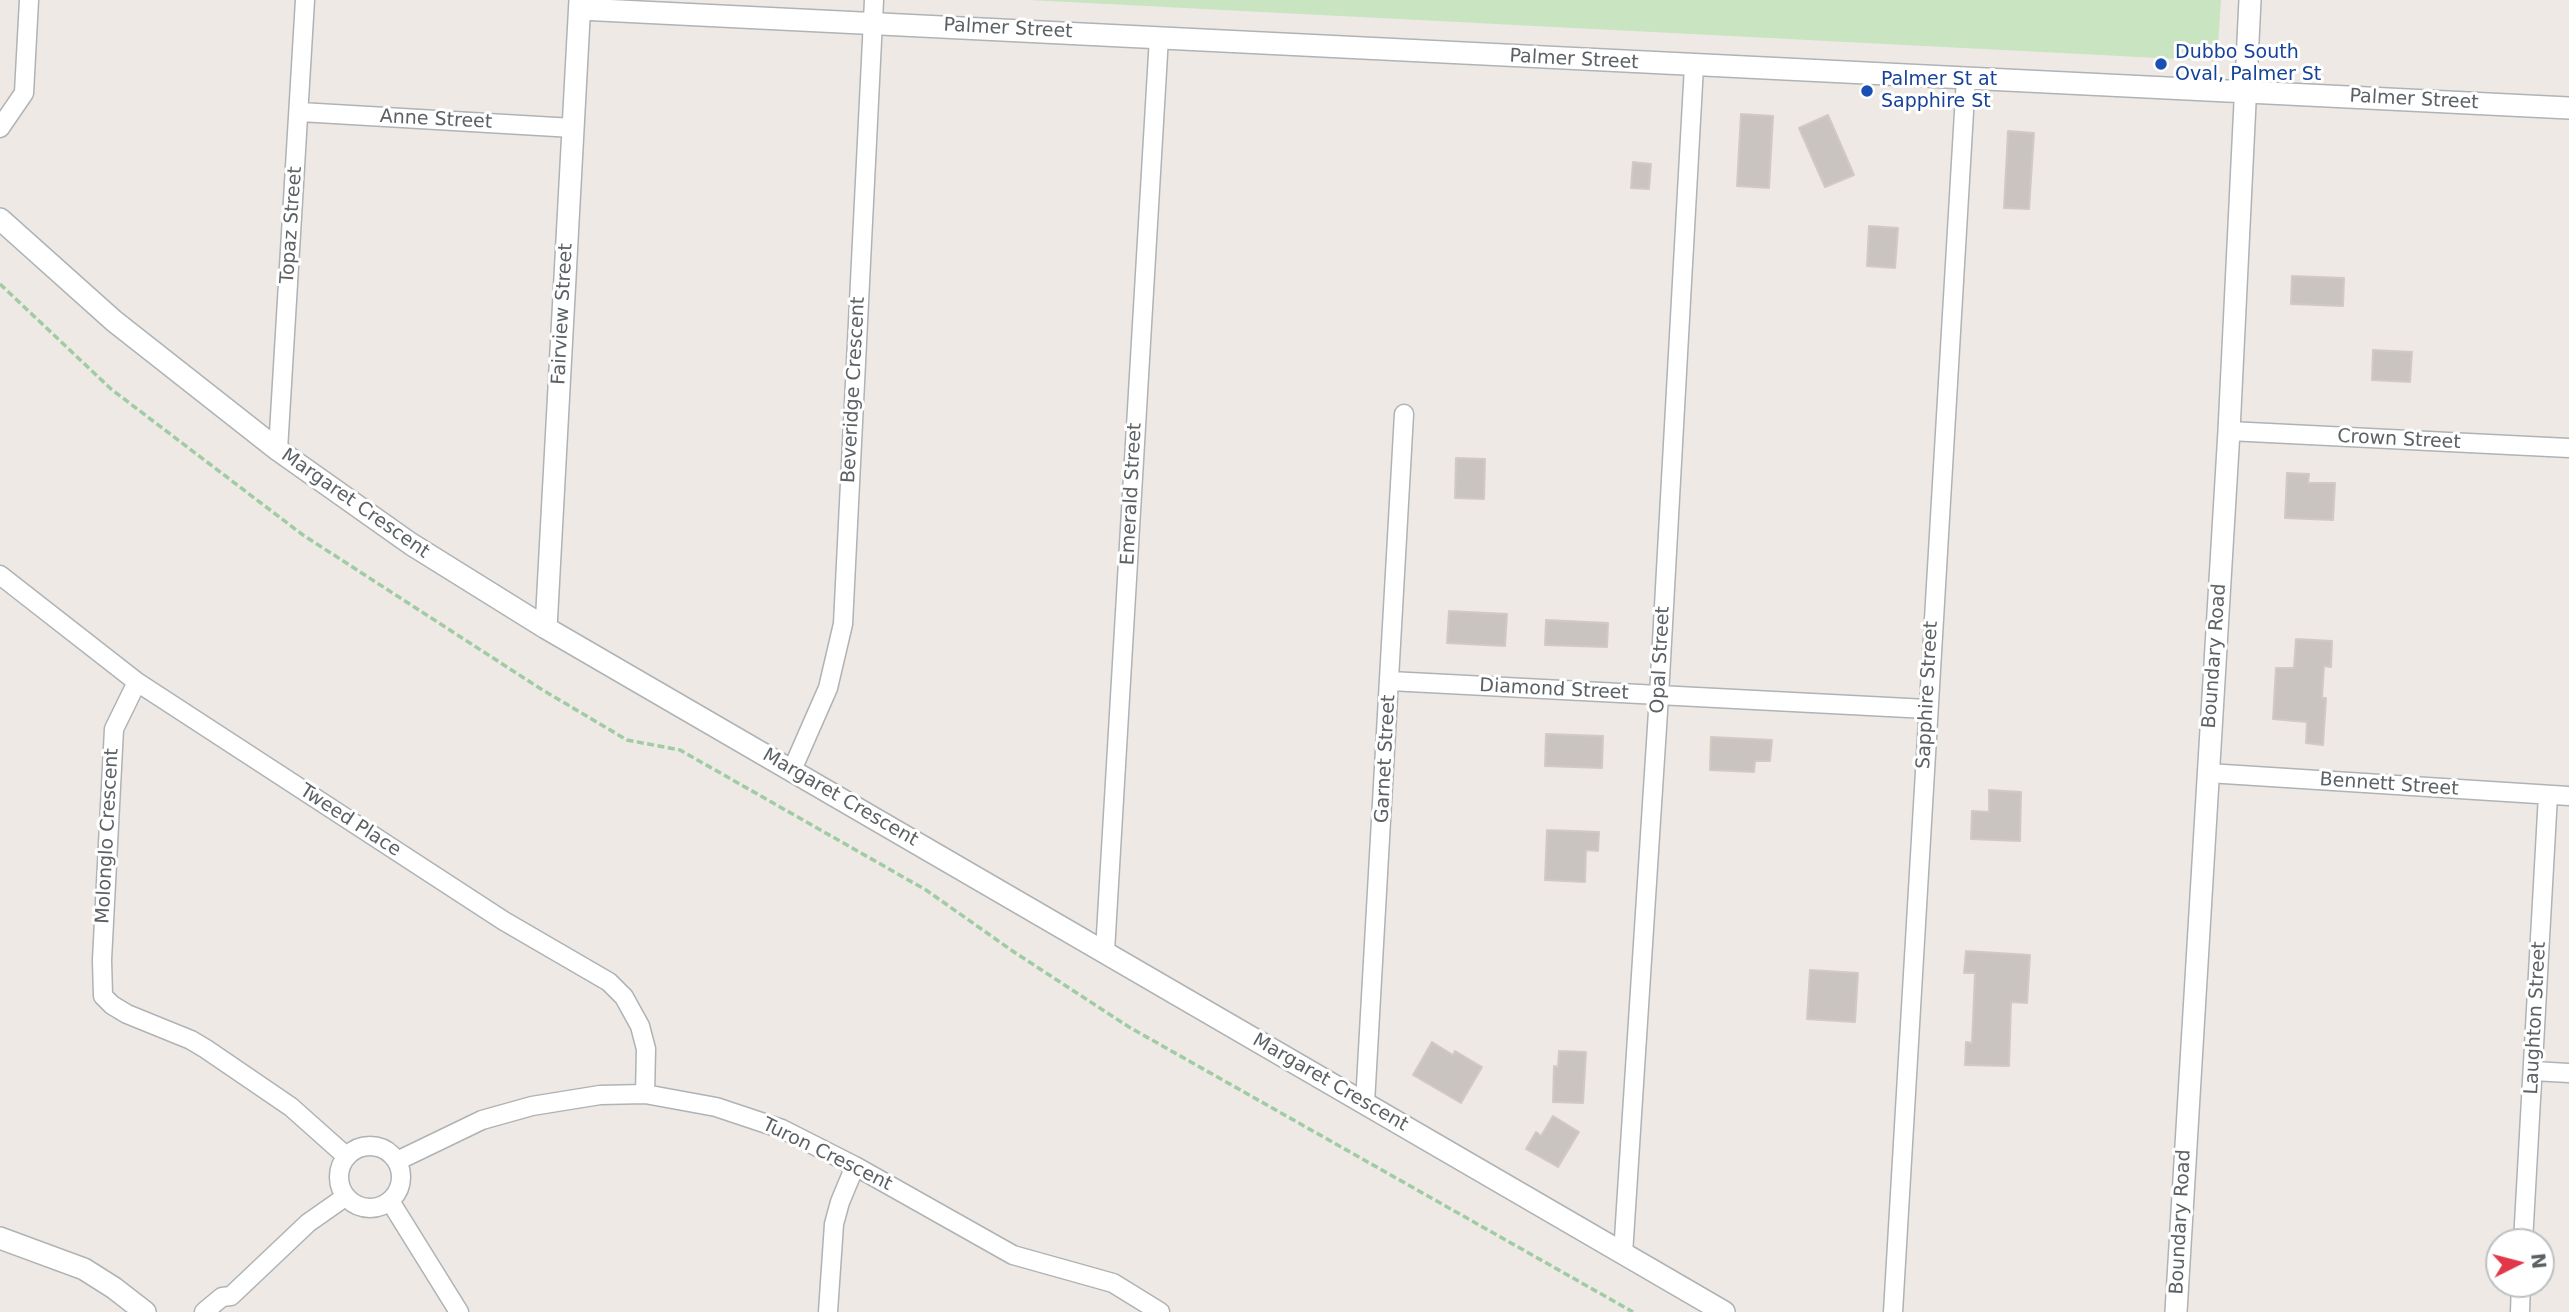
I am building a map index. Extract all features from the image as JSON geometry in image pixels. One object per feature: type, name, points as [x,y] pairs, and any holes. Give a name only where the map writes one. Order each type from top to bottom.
[{"type":"street","points":[[0,128],[24,93],[29,0]]},
{"type":"street","name":"Topaz Street","points":[[278,450],[305,0]]},
{"type":"street","name":"Beveridge Crescent","points":[[792,771],[828,688],[843,624],[874,0]]},
{"type":"street","name":"Boundary Road","points":[[2176,1312],[2229,431],[2250,0]]},
{"type":"street","name":"Palmer Street","points":[[580,4],[873,23],[1695,66],[2569,108]]},
{"type":"street","name":"Fairview Street","points":[[546,628],[580,4]]},
{"type":"street","name":"Emerald Street","points":[[1105,951],[1158,37]]},
{"type":"street","name":"Opal Street","points":[[1623,1254],[1659,696],[1695,66]]},
{"type":"street","name":"Sapphire Street","points":[[1893,1312],[1966,78]]},
{"type":"street","name":"Anne Street","points":[[300,112],[573,128]]},
{"type":"street","name":"Margaret Crescent","points":[[0,219],[114,321],[278,450],[411,544],[546,628],[1724,1312]]},
{"type":"street","name":"Garnet Street","points":[[1365,1103],[1405,414]]},
{"type":"street","name":"Crown Street","points":[[2229,431],[2569,448]]},
{"type":"street","name":"Tweed Place","points":[[0,575],[137,682],[504,921],[609,982],[624,997],[640,1026],[646,1049],[645,1094]]},
{"type":"street","name":"Diamond Street","points":[[1390,681],[1927,709]]},
{"type":"street","name":"Molonglo Crescent","points":[[137,682],[114,729],[98,1000],[199,1044],[291,1107],[345,1156]]},
{"type":"street","name":"Bennett Street","points":[[2208,773],[2569,796]]},
{"type":"street","name":"Laughton Street","points":[[2525,1228],[2548,795]]},
{"type":"street","points":[[2533,1072],[2569,1073]]},
{"type":"street","name":"Turon Crescent","points":[[397,1161],[482,1120],[532,1106],[600,1095],[645,1094],[716,1107],[782,1129],[855,1166],[1013,1255],[1113,1283],[1160,1312]]},
{"type":"street","points":[[372,1145],[382,1148],[397,1161],[401,1182],[390,1200],[375,1208],[367,1208],[345,1196],[338,1176],[345,1156],[363,1146],[372,1145]]},
{"type":"street","points":[[828,1312],[834,1224],[855,1166]]},
{"type":"street","points":[[204,1312],[222,1297],[227,1304],[308,1223],[345,1196]]},
{"type":"street","points":[[390,1200],[459,1312]]},
{"type":"street","points":[[0,1238],[84,1269],[145,1312]]},
{"type":"path","points":[[0,284],[111,389],[303,535],[541,689],[627,740],[680,750],[891,870],[926,890],[1014,952],[1129,1027],[1633,1312]]},
{"type":"green space","points":[[1029,0],[2221,0],[2217,61]]},
{"type":"building","points":[[1741,114],[1773,116],[1769,188],[1737,186]]},
{"type":"building","points":[[1828,115],[1854,175],[1825,187],[1799,128]]},
{"type":"building","points":[[2008,131],[2034,133],[2029,209],[2004,208]]},
{"type":"building","points":[[1633,162],[1651,164],[1649,189],[1631,188]]},
{"type":"building","points":[[1869,226],[1898,228],[1895,268],[1867,266]]},
{"type":"building","points":[[2292,276],[2344,278],[2343,306],[2291,304]]},
{"type":"building","points":[[2373,350],[2412,352],[2410,382],[2372,380]]},
{"type":"building","points":[[1456,458],[1485,459],[1484,499],[1455,498]]},
{"type":"building","points":[[2287,473],[2309,474],[2308,483],[2335,483],[2333,520],[2285,518]]},
{"type":"building","points":[[1449,611],[1507,614],[1505,646],[1447,643]]},
{"type":"building","points":[[1546,620],[1608,623],[1607,647],[1545,645]]},
{"type":"building","points":[[2296,639],[2332,641],[2331,667],[2324,666],[2322,698],[2326,698],[2323,745],[2306,743],[2307,722],[2273,719],[2276,668],[2294,668]]},
{"type":"building","points":[[1546,734],[1603,736],[1602,768],[1545,766]]},
{"type":"building","points":[[1711,737],[1772,740],[1770,761],[1755,761],[1754,772],[1710,770]]},
{"type":"building","points":[[1989,790],[2021,792],[2020,841],[1971,839],[1972,811],[1989,812]]},
{"type":"building","points":[[1547,830],[1599,832],[1598,851],[1586,850],[1585,882],[1545,880]]},
{"type":"building","points":[[1966,951],[2030,955],[2027,1003],[2011,1002],[2009,1066],[1965,1065],[1966,1042],[1972,1043],[1975,973],[1964,973]]},
{"type":"building","points":[[1810,970],[1858,973],[1855,1022],[1807,1019]]},
{"type":"building","points":[[1432,1042],[1453,1055],[1455,1051],[1482,1067],[1461,1103],[1413,1075]]},
{"type":"building","points":[[1559,1051],[1586,1052],[1583,1103],[1553,1102],[1554,1066],[1558,1067]]},
{"type":"building","points":[[1553,1116],[1579,1132],[1558,1167],[1526,1149],[1536,1132],[1541,1136]]},
{"type":"place","name":"Dubbo South Oval, Palmer St","points":[[2161,64]]},
{"type":"place","name":"Palmer St at Sapphire St","points":[[1867,91]]}]
